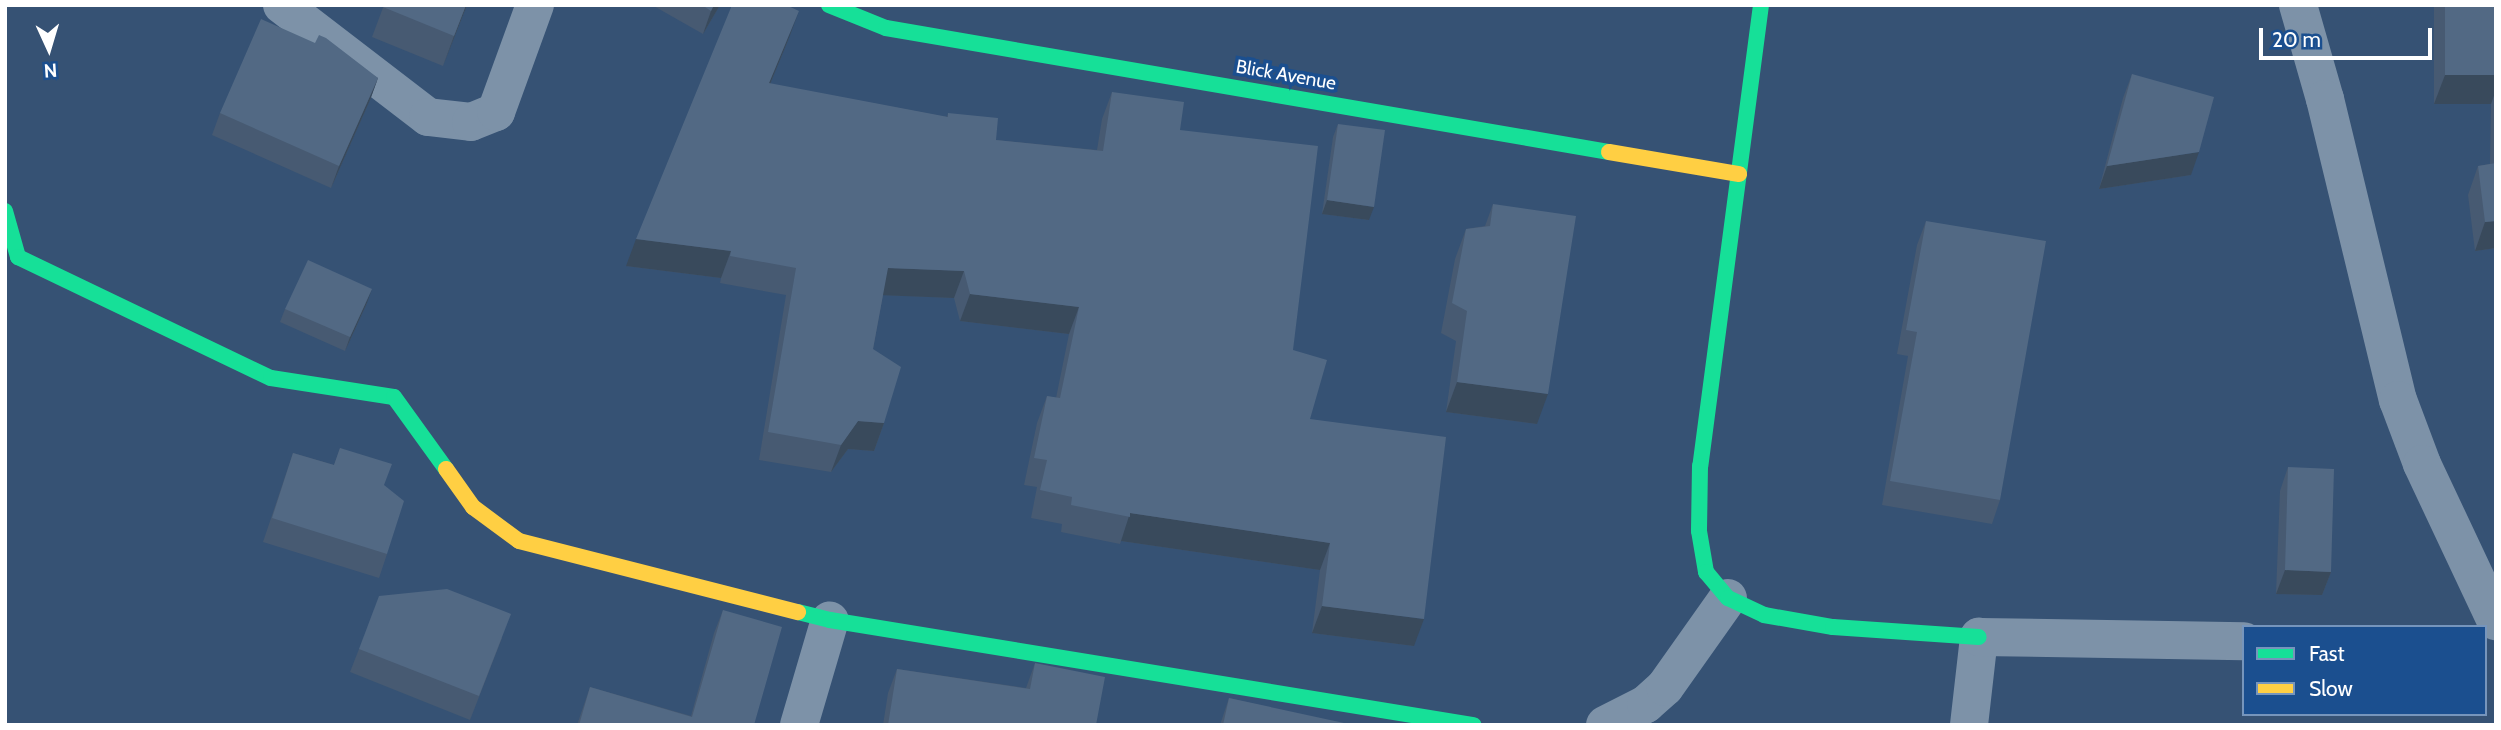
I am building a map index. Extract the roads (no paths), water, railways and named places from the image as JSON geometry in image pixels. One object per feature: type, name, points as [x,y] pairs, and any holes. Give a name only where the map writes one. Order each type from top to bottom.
[{"type":"street","points":[[282,5],[428,117],[471,122],[496,112],[535,5]]},
{"type":"street","name":"Blick Avenue","points":[[829,5],[886,29],[1739,174]]},
{"type":"street","points":[[1761,5],[1700,466],[1699,531],[1706,572],[1728,598],[1764,615],[1833,628],[1979,638],[2242,641]]},
{"type":"street","points":[[2298,5],[2325,99],[2398,400],[2421,464],[2496,621]]},
{"type":"street","points":[[5,211],[18,257],[271,378],[394,397],[473,507],[519,541],[830,621],[1398,719],[1473,725]]},
{"type":"street","points":[[1605,725],[1646,704],[1665,687],[1728,598]]},
{"type":"street","points":[[799,725],[830,621]]},
{"type":"street","points":[[1969,725],[1979,638]]}]
